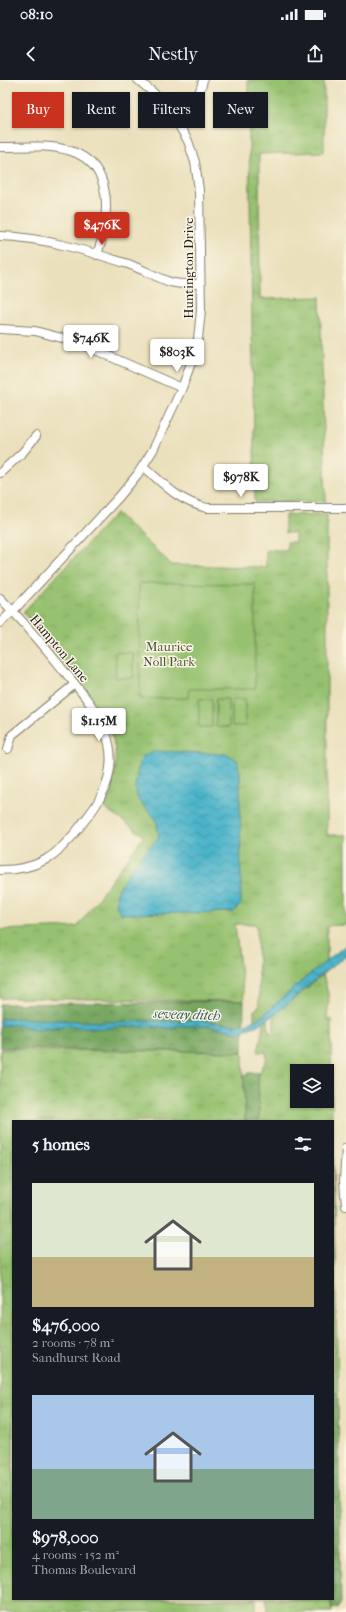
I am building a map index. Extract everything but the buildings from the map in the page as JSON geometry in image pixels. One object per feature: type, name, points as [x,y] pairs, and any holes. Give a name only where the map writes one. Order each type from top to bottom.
[{"type":"street","name":"Huntington Drive","points":[[138,80],[152,92]]},
{"type":"street","points":[[200,92],[203,80]]},
{"type":"street","name":"Huntington Drive","points":[[0,623],[13,611],[119,497],[143,466],[153,450],[192,363],[198,339],[201,310],[199,190],[198,175],[188,141],[180,128]]},
{"type":"street","points":[[0,147],[53,148],[70,151],[80,155],[93,166],[100,176],[104,186],[106,200],[106,224],[97,255]]},
{"type":"street","points":[[0,236],[21,236],[40,239],[135,267],[170,282],[200,284]]},
{"type":"street","points":[[0,329],[35,331],[77,342],[182,388]]},
{"type":"street","points":[[0,473],[31,444],[36,436]]},
{"type":"street","points":[[143,466],[178,497],[207,508],[346,508]]},
{"type":"street","name":"Hampton Lane","points":[[0,598],[13,611],[75,684],[97,713],[108,738],[110,766],[108,779],[101,798],[66,844],[44,861],[31,867],[17,870],[0,870]]},
{"type":"street","points":[[8,750],[12,735],[75,684]]},
{"type":"street","points":[[346,1148],[344,1175],[346,1206]]},
{"type":"green space","points":[[248,80],[324,80],[324,152],[259,154],[260,299],[320,297],[326,501],[255,502],[249,128],[268,128],[268,92],[248,92]]},
{"type":"green space","name":"Maurice Noll Park","points":[[116,513],[172,565],[256,567],[266,567],[266,550],[287,550],[287,542],[295,542],[295,533],[285,533],[285,515],[327,514],[327,835],[346,835],[346,925],[327,926],[327,961],[261,1017],[254,1020],[254,1011],[259,1007],[257,927],[255,924],[235,924],[244,1001],[0,998],[0,930],[77,927],[144,836],[103,807],[109,794],[115,769],[116,757],[111,732],[98,707],[23,612]]},
{"type":"green space","name":"Maurice Noll Park","points":[[139,583],[255,584],[255,689],[189,689],[188,698],[140,699]]},
{"type":"green space","points":[[115,652],[133,653],[133,678],[116,678]]},
{"type":"green space","points":[[199,699],[212,699],[212,727],[199,727]]},
{"type":"green space","points":[[216,699],[228,699],[229,727],[216,727]]},
{"type":"green space","points":[[232,699],[245,699],[245,726],[232,726]]},
{"type":"green space","points":[[323,975],[329,997],[327,1020],[331,1019],[331,1064],[290,1064],[290,1108],[332,1108],[332,1120],[259,1120],[258,1075],[267,1059],[266,1052],[258,1052],[264,1021],[268,1018],[269,1033],[274,1032],[274,1015]]},
{"type":"green space","points":[[244,1001],[243,1052],[0,1048],[0,1004]]},
{"type":"green space","points":[[0,1050],[243,1052],[245,1120],[12,1120],[12,1600],[256,1600],[256,1612],[0,1612]]},
{"type":"green space","points":[[260,1072],[258,1075],[259,1120],[245,1120],[244,1075]]},
{"type":"green space","points":[[334,1204],[338,1393],[334,1393]]},
{"type":"green space","points":[[334,1393],[338,1393],[341,1603],[338,1608],[332,1609],[330,1600],[334,1600]]},
{"type":"green space","points":[[266,1600],[330,1600],[332,1612],[267,1612]]},
{"type":"water","points":[[155,751],[227,754],[237,760],[240,772],[241,904],[234,912],[121,914],[116,905],[117,891],[134,864],[159,837],[156,819],[138,800],[135,787],[139,764],[143,756]]},
{"type":"water","points":[[346,945],[346,955],[276,1014],[258,1025],[238,1032],[209,1026],[177,1026],[172,1029],[160,1027],[115,1027],[107,1029],[70,1026],[36,1029],[13,1025],[0,1026],[0,1019],[13,1018],[103,1022],[196,1020],[235,1025],[246,1024],[261,1017]]},
{"type":"water label","name":"seveay ditch","points":[[187,1014]]}]
